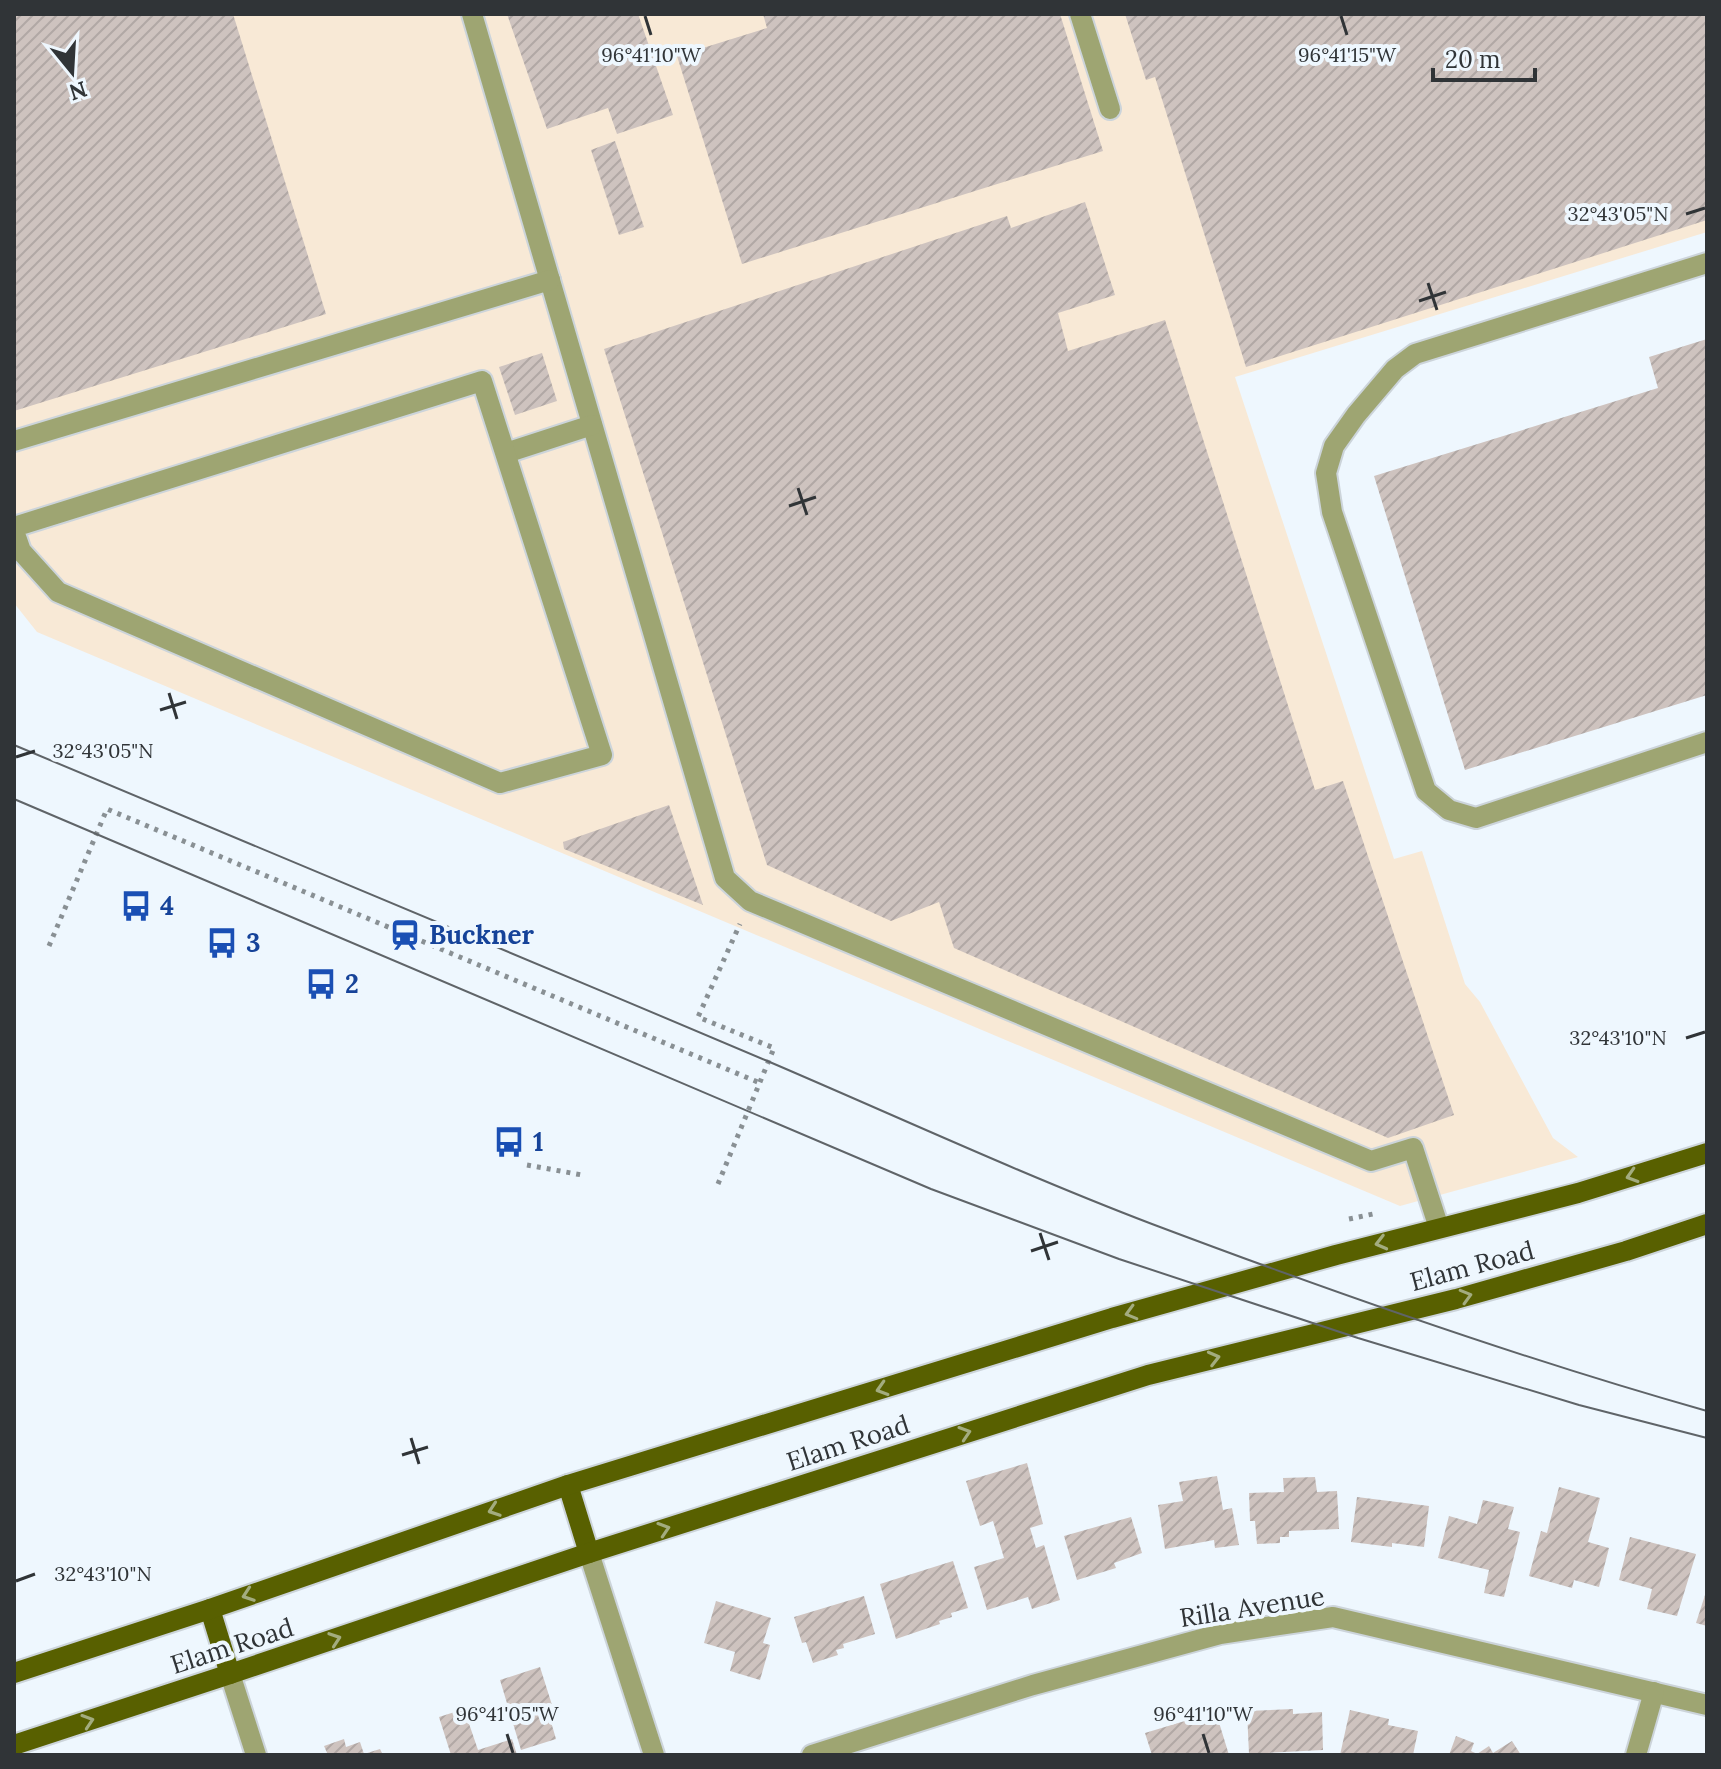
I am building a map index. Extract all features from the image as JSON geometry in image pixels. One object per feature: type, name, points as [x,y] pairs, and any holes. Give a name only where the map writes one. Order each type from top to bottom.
[{"type":"main road","name":"Elam Road","points":[[14,1673],[568,1485],[1112,1318],[1336,1255],[1578,1193],[1707,1153]]},
{"type":"main road","name":"Elam Road","points":[[14,1745],[589,1553],[1148,1375],[1456,1299],[1626,1251],[1707,1224]]},
{"type":"main road","points":[[568,1485],[589,1553]]},
{"type":"main road","points":[[210,1609],[230,1674]]},
{"type":"street","points":[[472,14],[725,878],[750,901],[1371,1161],[1413,1148],[1439,1228]]},
{"type":"street","points":[[1080,14],[1110,109]]},
{"type":"street","points":[[1707,263],[1415,354],[1395,369],[1356,415],[1334,446],[1326,473],[1332,512],[1426,791],[1449,810],[1476,818],[1707,742]]},
{"type":"street","points":[[14,441],[550,280]]},
{"type":"street","points":[[482,381],[602,755],[500,783],[58,592],[21,551],[14,529],[482,381]]},
{"type":"street","points":[[506,453],[592,425]]},
{"type":"street","points":[[589,1553],[654,1755]]},
{"type":"street","name":"Rilla Avenue","points":[[812,1755],[1033,1685],[1220,1634],[1333,1617],[1707,1705]]},
{"type":"street","points":[[230,1674],[256,1755]]},
{"type":"street","points":[[1636,1755],[1654,1692]]},
{"type":"path","points":[[49,946],[107,809],[760,1083]]},
{"type":"path","points":[[718,1184],[774,1048],[698,1017],[750,901]]},
{"type":"path","points":[[527,1165],[582,1175]]},
{"type":"shaded area","points":[[14,14],[1707,14],[1707,232],[1235,377],[1394,859],[1422,851],[1465,984],[1480,1002],[1553,1138],[1578,1157],[1400,1206],[37,632],[14,603]]},
{"type":"building","points":[[14,14],[233,14],[326,314],[14,411]]},
{"type":"building","points":[[507,14],[638,14],[673,115],[617,134],[608,108],[547,129]]},
{"type":"building","points":[[763,14],[1060,14],[1103,151],[742,264],[677,56],[767,28]]},
{"type":"building","points":[[1125,14],[1707,14],[1707,220],[1246,367],[1155,77],[1146,80]]},
{"type":"building","points":[[615,141],[644,227],[619,235],[591,150]]},
{"type":"building","points":[[1085,202],[1115,295],[1058,313],[1068,351],[1165,320],[1315,790],[1343,781],[1454,1115],[1388,1138],[954,948],[939,902],[891,921],[767,865],[604,349],[1007,216],[1011,228]]},
{"type":"building","points":[[1707,339],[1707,695],[1465,770],[1374,476],[1658,388],[1649,357]]},
{"type":"building","points":[[542,353],[557,401],[515,415],[499,367]]},
{"type":"building","points":[[669,805],[703,905],[564,849],[563,842]]},
{"type":"building","points":[[1027,1463],[1043,1524],[1030,1528],[1036,1548],[1044,1545],[1060,1600],[1032,1609],[1028,1597],[987,1610],[974,1567],[1004,1558],[993,1521],[980,1526],[966,1481]]},
{"type":"building","points":[[1217,1476],[1223,1510],[1232,1508],[1239,1545],[1215,1548],[1214,1540],[1165,1549],[1158,1505],[1183,1501],[1179,1482]]},
{"type":"building","points":[[1315,1477],[1317,1492],[1337,1491],[1339,1529],[1289,1531],[1289,1537],[1280,1537],[1280,1543],[1257,1544],[1255,1521],[1250,1521],[1249,1493],[1284,1492],[1283,1478]]},
{"type":"building","points":[[1559,1487],[1600,1498],[1588,1542],[1609,1548],[1599,1587],[1574,1580],[1572,1588],[1529,1576],[1541,1531],[1547,1533]]},
{"type":"building","points":[[1357,1497],[1429,1506],[1424,1547],[1351,1542]]},
{"type":"building","points":[[1483,1500],[1514,1507],[1508,1529],[1520,1532],[1504,1597],[1484,1593],[1489,1570],[1438,1558],[1449,1516],[1477,1524]]},
{"type":"building","points":[[1131,1517],[1142,1553],[1114,1563],[1116,1568],[1077,1580],[1064,1536]]},
{"type":"building","points":[[1630,1537],[1696,1554],[1677,1616],[1647,1609],[1652,1589],[1619,1580]]},
{"type":"building","points":[[953,1561],[968,1608],[951,1613],[952,1617],[939,1621],[940,1624],[896,1639],[880,1584]]},
{"type":"building","points":[[1707,1593],[1707,1626],[1696,1623]]},
{"type":"building","points":[[864,1596],[875,1634],[843,1644],[844,1648],[836,1650],[838,1655],[813,1663],[806,1642],[802,1643],[794,1617]]},
{"type":"building","points":[[716,1601],[771,1618],[763,1643],[770,1645],[760,1680],[730,1671],[735,1652],[704,1643]]},
{"type":"building","points":[[540,1667],[552,1705],[554,1721],[551,1722],[556,1739],[521,1750],[500,1680]]},
{"type":"building","points":[[464,1709],[478,1750],[512,1739],[517,1755],[451,1755],[439,1717]]},
{"type":"building","points":[[1293,1709],[1293,1714],[1322,1712],[1323,1750],[1249,1754],[1247,1711]]},
{"type":"building","points":[[1350,1710],[1389,1719],[1388,1725],[1418,1731],[1413,1755],[1340,1755]]},
{"type":"building","points":[[1217,1716],[1229,1755],[1152,1755],[1145,1733],[1188,1720],[1189,1725]]},
{"type":"building","points":[[1456,1736],[1474,1743],[1471,1751],[1477,1754],[1489,1746],[1493,1753],[1512,1741],[1521,1755],[1449,1755]]},
{"type":"building","points":[[344,1739],[346,1747],[360,1742],[364,1754],[380,1749],[383,1755],[328,1755],[324,1746]]},
{"type":"tram line","points":[[14,745],[1103,1205],[1428,1324],[1707,1411]]},
{"type":"tram line","points":[[14,799],[931,1189],[1119,1259],[1358,1338],[1579,1405],[1707,1438]]},
{"type":"place","name":"4","points":[[136,906]]},
{"type":"place","name":"Buckner","points":[[405,935]]},
{"type":"place","name":"3","points":[[222,943]]},
{"type":"place","name":"2","points":[[321,984]]},
{"type":"place","name":"1","points":[[509,1142]]}]
